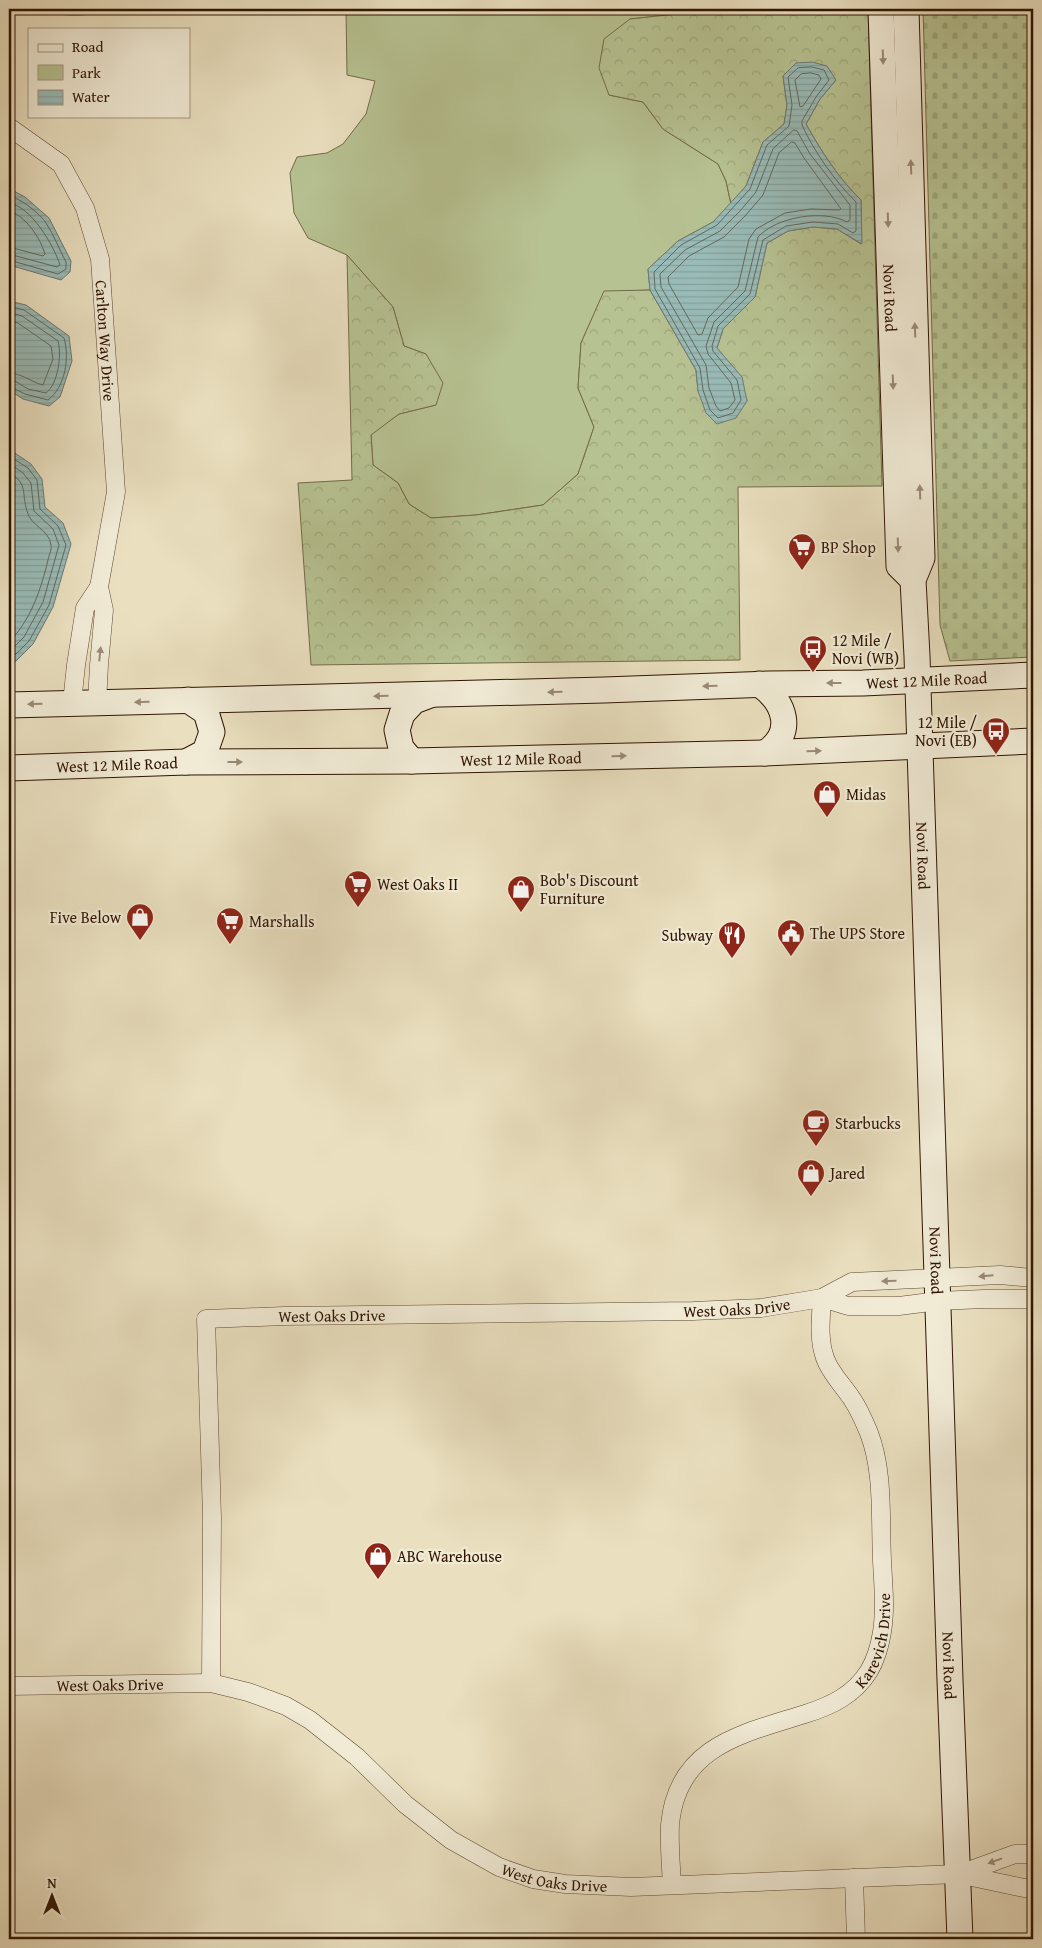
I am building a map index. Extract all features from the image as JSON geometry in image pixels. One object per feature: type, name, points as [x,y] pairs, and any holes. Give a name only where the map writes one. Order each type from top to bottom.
[{"type":"main road","name":"Novi Road","points":[[881,9],[899,566],[913,580]]},
{"type":"main road","name":"Novi Road","points":[[906,9],[922,558],[913,580],[960,1939]]},
{"type":"main road","name":"West 12 Mile Road","points":[[9,705],[430,695],[759,684],[863,683],[1033,675]]},
{"type":"main road","points":[[759,684],[771,692],[780,704],[784,719],[782,733],[776,746],[765,753]]},
{"type":"main road","points":[[412,761],[401,748],[397,730],[402,714],[414,701],[430,695]]},
{"type":"main road","points":[[186,762],[205,752],[212,732],[206,712],[188,700]]},
{"type":"main road","name":"West 12 Mile Road","points":[[9,768],[186,762],[412,761],[765,753],[1033,741]]},
{"type":"street","name":"Carlton Way Drive","points":[[9,127],[61,164],[85,208],[100,260],[116,492],[99,587],[104,610],[97,703]]},
{"type":"street","name":"Carlton Way Drive","points":[[72,703],[85,608],[99,587]]},
{"type":"street","points":[[938,1290],[1000,1275],[1033,1278]]},
{"type":"street","name":"West Oaks Drive","points":[[212,1683],[212,1517],[206,1319],[284,1316],[693,1311],[761,1308],[822,1298],[852,1282],[938,1290]]},
{"type":"street","points":[[938,1290],[1033,1299]]},
{"type":"street","name":"West Oaks Drive","points":[[822,1298],[848,1306],[899,1306],[938,1290]]},
{"type":"street","name":"Karevich Drive","points":[[672,1885],[670,1826],[672,1808],[690,1769],[712,1749],[738,1735],[820,1710],[845,1698],[860,1683],[869,1670],[879,1646],[884,1616],[879,1483],[876,1460],[869,1433],[861,1416],[825,1358],[820,1332],[822,1298]]},
{"type":"street","name":"West Oaks Drive","points":[[9,1686],[212,1683],[248,1692],[286,1706],[310,1720],[357,1757],[405,1804],[435,1829],[466,1850],[499,1867],[533,1879],[565,1884],[631,1887],[958,1874]]},
{"type":"street","points":[[958,1874],[1015,1854],[1033,1854]]},
{"type":"street","points":[[958,1874],[1024,1888],[1033,1888]]},
{"type":"street","points":[[854,1878],[856,1939]]},
{"type":"green space","points":[[346,9],[724,9],[630,19],[609,95],[643,102],[663,129],[718,164],[726,181],[731,204],[713,222],[678,241],[648,269],[650,290],[604,292],[581,343],[578,388],[594,427],[578,474],[543,505],[476,515],[431,518],[409,504],[398,483],[373,465],[371,434],[399,414],[436,405],[426,354],[404,346],[393,307],[347,255],[308,238],[294,213],[290,173],[297,157],[327,153],[343,144],[366,114],[375,81],[347,75]]},
{"type":"green space","points":[[724,9],[868,9],[882,486],[738,487],[740,660],[311,665],[298,483],[352,480],[347,255],[393,307],[404,346],[426,354],[443,383],[436,405],[399,414],[371,435],[373,465],[398,483],[409,504],[431,518],[476,515],[543,505],[578,474],[594,427],[578,388],[581,343],[604,291],[650,290],[696,370],[698,391],[725,359],[717,348],[723,329],[755,297],[767,243],[788,231],[813,227],[837,229],[861,244],[861,200],[831,164],[806,124],[820,99],[836,80],[783,76],[787,105],[784,124],[763,142],[746,186],[731,204],[726,181],[718,164],[663,129],[643,102],[609,95],[599,68],[604,39],[630,19]]},
{"type":"green space","points":[[923,9],[1033,9],[1033,657],[950,661],[940,625]]},
{"type":"water","points":[[39,9],[106,9],[92,14],[72,15]]},
{"type":"water","points":[[812,62],[827,66],[836,80],[820,99],[806,124],[831,164],[861,200],[862,244],[837,229],[813,227],[788,231],[767,243],[755,297],[723,329],[717,348],[742,377],[747,401],[736,418],[717,424],[706,413],[698,391],[696,370],[650,290],[648,269],[678,241],[713,222],[746,186],[763,142],[784,124],[787,105],[783,76],[796,63]]},
{"type":"water","points":[[12,190],[25,197],[49,218],[71,261],[70,272],[61,280],[9,265],[9,193]]},
{"type":"water","points":[[9,301],[26,305],[69,336],[72,361],[60,397],[49,406],[23,399],[9,390]]},
{"type":"water","points":[[9,449],[31,464],[42,479],[45,507],[63,523],[71,544],[53,607],[33,644],[9,668]]},
{"type":"place","name":"BP Shop","points":[[802,571]]},
{"type":"place","name":"12 Mile / Novi (WB)","points":[[813,673]]},
{"type":"place","name":"12 Mile / Novi (EB)","points":[[996,755]]},
{"type":"place","name":"Midas","points":[[827,818]]},
{"type":"place","name":"West Oaks II","points":[[358,908]]},
{"type":"place","name":"Bob's Discount Furniture","points":[[521,913]]},
{"type":"place","name":"Five Below","points":[[140,941]]},
{"type":"place","name":"Marshalls","points":[[230,945]]},
{"type":"place","name":"The UPS Store","points":[[791,957]]},
{"type":"place","name":"Subway","points":[[732,959]]},
{"type":"place","name":"Starbucks","points":[[816,1147]]},
{"type":"place","name":"Jared","points":[[811,1197]]},
{"type":"place","name":"ABC Warehouse","points":[[378,1580]]}]
